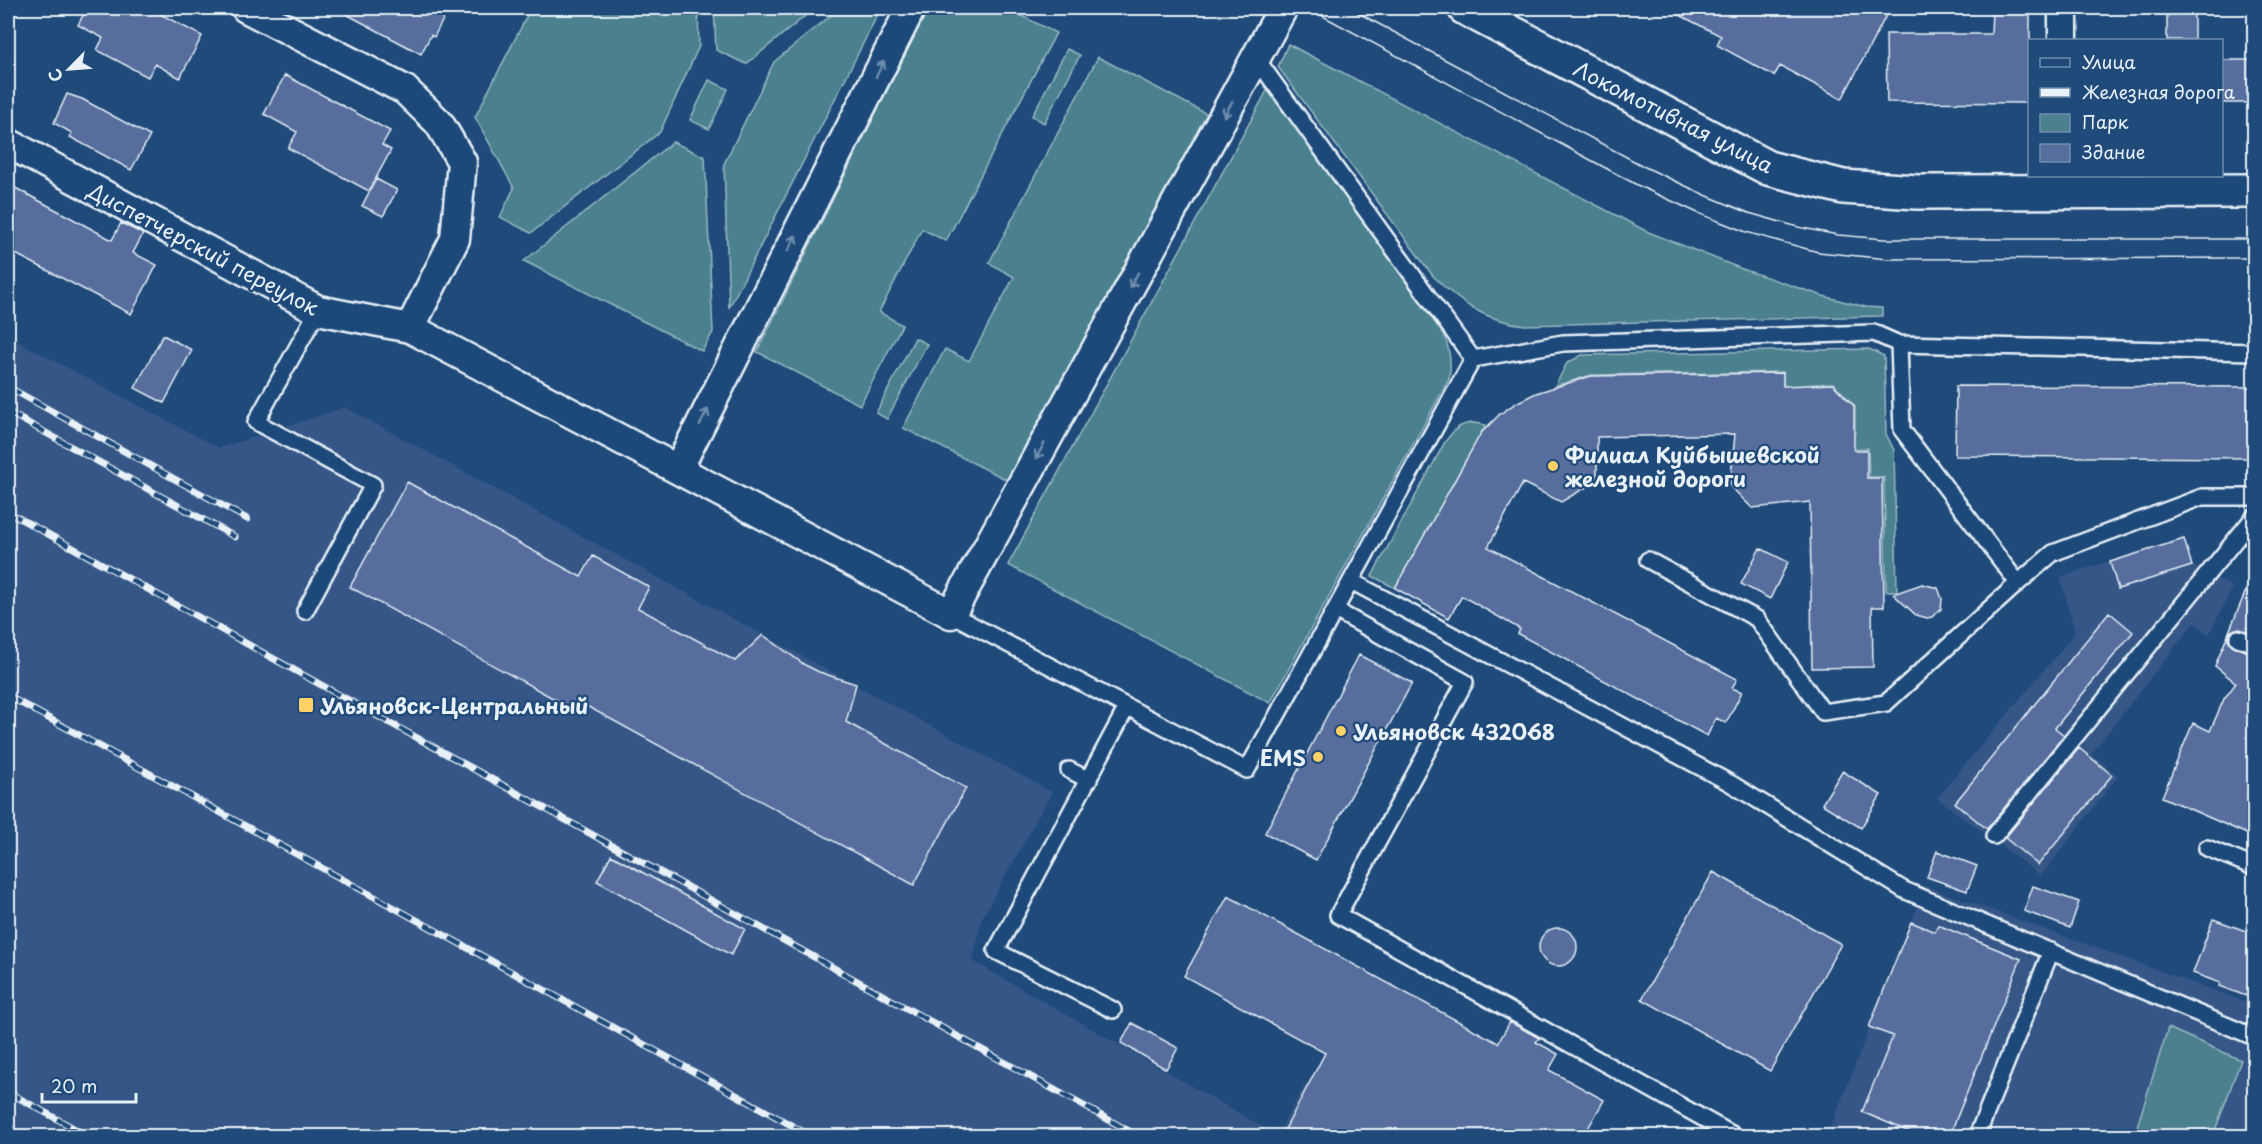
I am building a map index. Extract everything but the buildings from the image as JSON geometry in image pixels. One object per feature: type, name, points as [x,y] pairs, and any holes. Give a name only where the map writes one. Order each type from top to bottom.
[{"type":"main road","name":"Локомотивная улица","points":[[1465,8],[1768,168],[1843,187],[1917,192],[2066,183],[2254,191]]},
{"type":"street","points":[[246,8],[405,90],[439,123],[462,162],[455,239],[410,328]]},
{"type":"street","points":[[678,469],[911,8]]},
{"type":"street","points":[[951,614],[1283,8]]},
{"type":"street","points":[[2063,8],[2063,39]]},
{"type":"street","name":"Диспетчерский переулок","points":[[8,143],[318,310],[410,328],[951,614]]},
{"type":"lane","points":[[1256,58],[1473,359]]},
{"type":"lane","points":[[305,611],[373,485],[256,422],[318,310]]},
{"type":"lane","points":[[1473,359],[1563,343],[1874,333],[1899,344],[2254,352]]},
{"type":"lane","points":[[1899,344],[1902,430],[2018,583]]},
{"type":"lane","points":[[951,614],[1247,770],[1473,359]]},
{"type":"lane","points":[[1648,560],[1757,619],[1823,712],[1886,703],[2054,553],[2202,497],[2254,497]]},
{"type":"lane","points":[[1994,836],[2254,517]]},
{"type":"lane","points":[[1351,580],[1730,783],[1904,890],[2254,1037]]},
{"type":"lane","points":[[1335,610],[1465,682],[1338,915],[1713,1131],[1735,1137]]},
{"type":"lane","points":[[2238,638],[2254,644]]},
{"type":"lane","points":[[1113,1010],[996,951],[1127,707]]},
{"type":"lane","points":[[1069,770],[1089,780]]},
{"type":"lane","points":[[2207,848],[2254,867]]},
{"type":"lane","points":[[1977,1137],[2051,951]]},
{"type":"shaded area","points":[[8,336],[219,448],[345,407],[1052,792],[982,918],[973,961],[1277,1135],[1305,1085],[1399,1136],[8,1136]]},
{"type":"shaded area","points":[[2184,537],[2192,565],[2233,587],[2209,635],[2194,623],[2091,754],[2118,776],[2041,876],[1937,798],[2075,633],[2060,577]]},
{"type":"shaded area","points":[[1926,886],[2254,1005],[2254,1136],[1827,1136]]},
{"type":"green space","points":[[531,8],[637,8],[649,14],[653,8],[698,8],[699,46],[660,132],[531,233],[500,217],[514,188],[475,117]]},
{"type":"green space","points":[[714,8],[815,8],[746,64],[716,50]]},
{"type":"green space","points":[[840,8],[881,8],[729,308],[724,164],[774,62]]},
{"type":"green space","points":[[928,8],[1006,8],[1056,33],[946,241],[922,229],[879,312],[902,325],[860,405],[757,352]]},
{"type":"green space","points":[[1288,44],[1646,231],[1742,269],[1823,296],[1866,307],[1882,308],[1882,316],[1525,325],[1510,323],[1474,310],[1433,276],[1278,67]]},
{"type":"green space","points":[[1067,49],[1080,55],[1044,123],[1032,116]]},
{"type":"green space","points":[[1098,57],[1211,116],[1009,481],[903,428],[945,349],[969,361],[1014,277],[989,263]]},
{"type":"green space","points":[[709,80],[728,89],[709,129],[690,120]]},
{"type":"green space","points":[[1268,89],[1444,335],[1450,362],[1449,379],[1270,703],[1008,565]]},
{"type":"green space","points":[[673,142],[705,157],[713,332],[702,351],[524,261]]},
{"type":"green space","points":[[915,338],[927,344],[887,419],[876,413]]},
{"type":"green space","points":[[1869,349],[1884,356],[1886,434],[1894,450],[1897,591],[1886,591],[1884,477],[1869,477],[1868,448],[1841,449],[1841,446],[1855,432],[1855,406],[1833,383],[1807,385],[1787,405],[1784,404],[1783,372],[1591,375],[1555,386],[1567,363],[1582,355]]},
{"type":"green space","points":[[1464,424],[1486,425],[1395,588],[1372,576],[1445,442],[1457,428]]},
{"type":"green space","points":[[2168,1028],[2241,1060],[2213,1136],[2134,1136]]},
{"type":"tram line","points":[[1308,8],[1639,186],[1746,232],[1818,252],[1888,259],[2254,258]]},
{"type":"tram line","points":[[1349,8],[1645,167],[1749,213],[1798,227],[1838,235],[1884,239],[2254,239]]},
{"type":"railway","points":[[8,387],[247,519]]},
{"type":"railway","points":[[8,412],[235,537]]},
{"type":"railway","points":[[8,512],[1138,1136]]},
{"type":"railway","points":[[8,696],[811,1136]]},
{"type":"railway","points":[[8,1092],[88,1136]]},
{"type":"place","name":"Филиал Куйбышевской железной дороги","points":[[1553,466]]},
{"type":"place","name":"Ульяновск-Центральный","points":[[306,705]]},
{"type":"place","name":"Ульяновск 432068","points":[[1341,731]]},
{"type":"place","name":"EMS","points":[[1318,757]]}]
